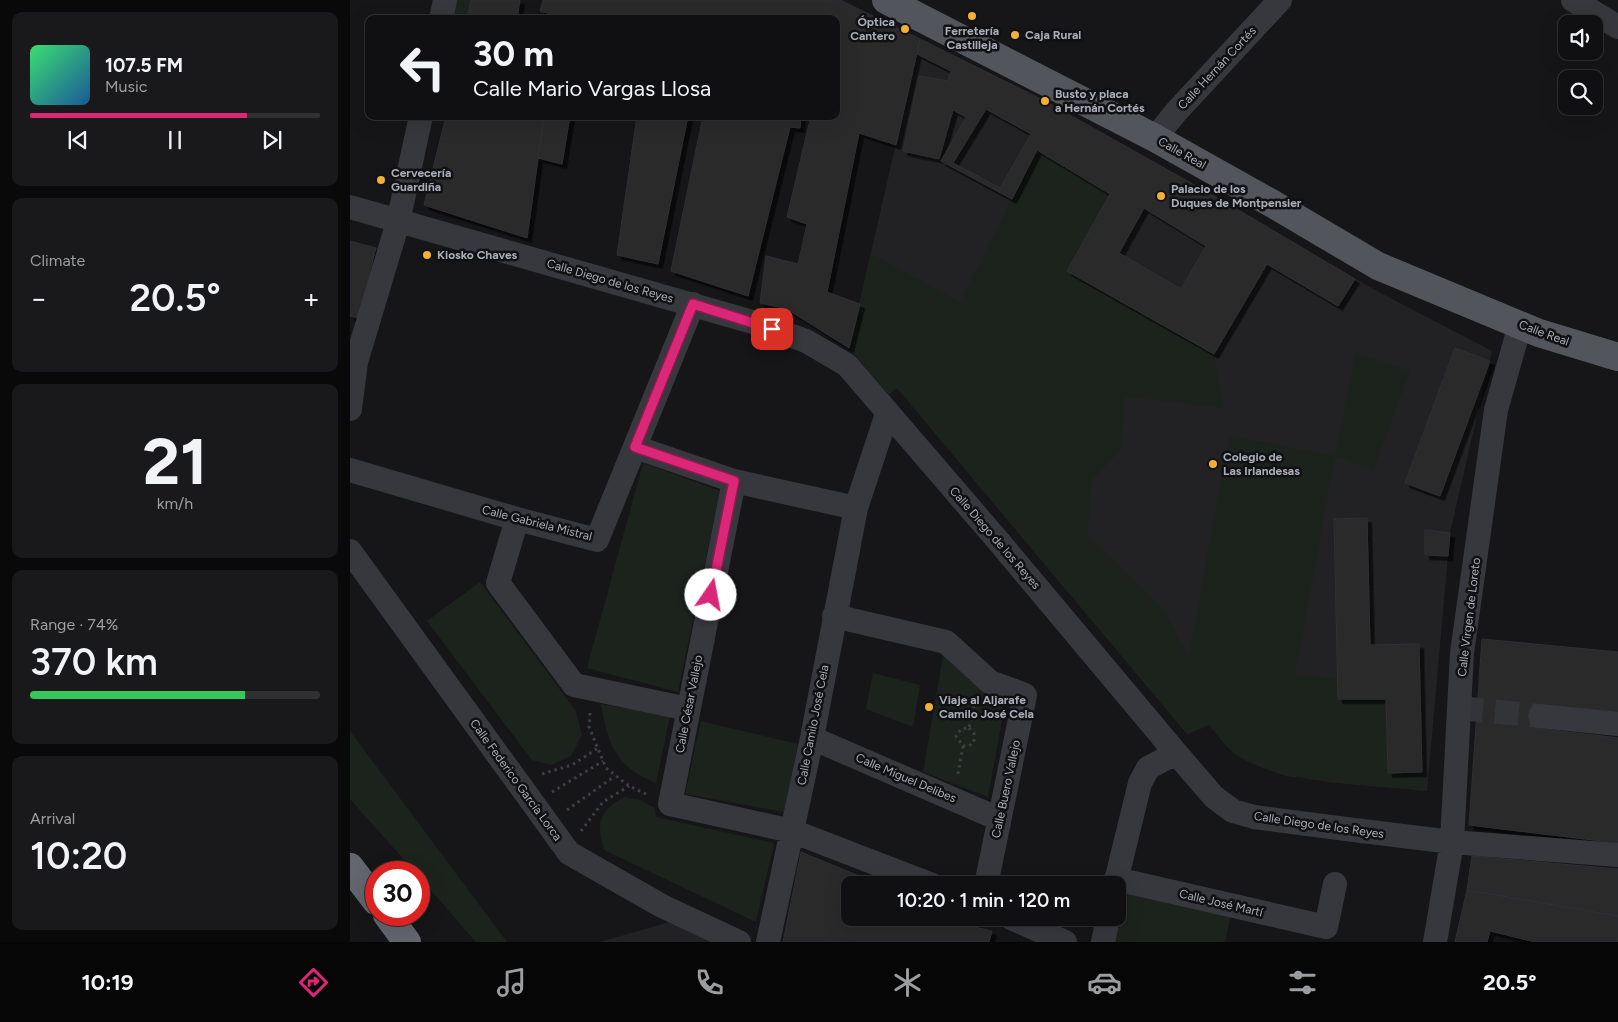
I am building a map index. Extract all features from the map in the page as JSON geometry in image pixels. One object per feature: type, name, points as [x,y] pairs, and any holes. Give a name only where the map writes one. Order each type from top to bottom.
[{"type":"highway","points":[[350,867],[365,887]]},
{"type":"highway","points":[[395,926],[407,942]]},
{"type":"main road","name":"Calle Real","points":[[886,0],[1155,138],[1274,204],[1378,266],[1539,333],[1618,357]]},
{"type":"street","points":[[443,15],[446,0]]},
{"type":"street","name":"Calle Hernán Cortés","points":[[1155,138],[1176,112],[1280,0]]},
{"type":"street","points":[[1573,0],[1618,27]]},
{"type":"street","points":[[350,409],[356,362],[398,222],[420,120]]},
{"type":"street","name":"Calle Diego de los Reyes","points":[[350,207],[693,304],[806,340],[847,365],[886,414],[1000,543],[1214,797],[1233,811],[1254,817],[1452,842],[1618,855]]},
{"type":"street","name":"Calle Gabriela Mistral","points":[[350,470],[516,519],[597,540],[693,304]]},
{"type":"street","name":"Calle Virgen de Loreto","points":[[1435,942],[1452,842],[1462,653],[1496,410],[1520,325]]},
{"type":"street","name":"Calle Camilo José Cela","points":[[768,942],[812,738],[856,508],[886,414]]},
{"type":"street","points":[[635,447],[734,481],[856,508]]},
{"type":"street","name":"Calle César Vallejo","points":[[734,481],[670,804],[792,830]]},
{"type":"street","points":[[516,519],[498,583],[574,685],[688,709]]},
{"type":"street","name":"Calle Federico García Lorca","points":[[350,551],[569,853],[662,906],[739,942]]},
{"type":"street","name":"Calle Buero Vallejo","points":[[834,616],[946,642],[990,682],[1025,695],[988,876]]},
{"type":"street","points":[[1540,716],[1618,724]]},
{"type":"street","name":"Calle Miguel Delibes","points":[[812,738],[999,819]]},
{"type":"street","points":[[1117,876],[1140,783],[1148,768],[1176,753]]},
{"type":"street","points":[[792,830],[909,876]]},
{"type":"street","name":"Calle José Martí","points":[[1126,884],[1326,927],[1334,884]]},
{"type":"street","points":[[1029,926],[1065,942]]},
{"type":"street","points":[[1103,942],[1106,926]]},
{"type":"path","points":[[569,853],[582,828],[603,802],[629,786],[606,768],[603,761],[590,727],[590,688]]},
{"type":"path","points":[[969,728],[976,694]]},
{"type":"path","points":[[958,775],[963,746],[956,736],[961,729],[969,728]]},
{"type":"path","points":[[963,746],[969,746],[974,742],[974,733],[969,728]]},
{"type":"path","points":[[511,772],[546,774],[572,765],[598,748]]},
{"type":"path","points":[[534,804],[603,761]]},
{"type":"path","points":[[548,823],[616,776]]},
{"type":"shaded area","points":[[438,0],[471,0],[468,15],[435,15]]},
{"type":"shaded area","name":"Colegio de Las Irlandesas","points":[[920,39],[1230,205],[1375,290],[1492,351],[1450,533],[1427,791],[1286,776],[1236,755],[1209,725],[1187,734],[897,388],[849,348]]},
{"type":"shaded area","points":[[1037,150],[1110,194],[1068,271],[1214,354],[1223,408],[1125,396],[1121,449],[1092,480],[1087,535],[1164,610],[1189,657],[1229,436],[1335,456],[1295,675],[1335,678],[1338,699],[1386,699],[1388,773],[1422,772],[1428,780],[1427,791],[1329,782],[1279,773],[1257,766],[1238,756],[1226,746],[1209,725],[1187,734],[897,388],[889,395],[849,348],[871,254],[960,302]]},
{"type":"shaded area","points":[[1356,353],[1410,371],[1373,470],[1335,456]]},
{"type":"shaded area","points":[[643,463],[720,491],[678,692],[587,668]]},
{"type":"shaded area","points":[[480,582],[576,711],[582,735],[571,756],[551,765],[532,760],[427,621]]},
{"type":"shaded area","points":[[943,656],[1004,709],[988,797],[923,772]]},
{"type":"shaded area","points":[[873,673],[920,685],[913,727],[866,709]]},
{"type":"shaded area","points":[[601,704],[670,716],[656,783],[631,769],[616,753],[607,732]]},
{"type":"shaded area","points":[[701,721],[798,744],[784,812],[685,794]]},
{"type":"shaded area","points":[[350,731],[507,942],[476,942],[430,890],[430,861],[405,861],[350,799]]},
{"type":"shaded area","points":[[624,797],[640,800],[655,808],[656,817],[774,843],[756,922],[604,850],[600,832],[602,819],[609,807]]},
{"type":"shaded area","points":[[1126,886],[1233,905],[1225,942],[1105,942],[1114,926],[1126,926]]},
{"type":"shaded area","points":[[680,919],[733,942],[600,942]]},
{"type":"building","points":[[471,0],[520,0],[518,15],[468,15]]},
{"type":"building","points":[[543,0],[840,0],[920,39],[896,145],[859,133],[827,292],[860,304],[849,348],[787,309],[760,303],[766,256],[798,264],[807,224],[787,217],[810,120],[840,120],[840,15],[554,15],[540,11]]},
{"type":"building","name":"Palacio de los Duques de Montpensier","points":[[920,39],[1045,101],[1230,205],[1355,279],[1338,306],[1267,264],[1214,354],[1067,271],[1110,194],[1037,150],[1012,199],[941,161],[966,117],[953,110],[939,159],[903,151],[919,76],[948,81],[951,71],[917,54]],"holes":[[[986,109],[1031,134],[1000,188],[953,163]],[[1144,208],[1206,246],[1181,289],[1119,253]]]},
{"type":"building","points":[[445,120],[543,120],[527,238],[424,205]]},
{"type":"building","points":[[543,120],[569,120],[562,164],[538,158]]},
{"type":"building","points":[[636,120],[687,120],[658,264],[617,255]]},
{"type":"building","points":[[702,120],[801,120],[800,128],[790,127],[748,296],[671,271]]},
{"type":"building","points":[[350,241],[376,248],[358,318],[350,316]]},
{"type":"building","points":[[1455,348],[1490,361],[1440,496],[1405,483]]},
{"type":"building","points":[[1367,518],[1370,645],[1419,644],[1422,772],[1388,773],[1386,699],[1338,699],[1334,519]]},
{"type":"building","points":[[1425,530],[1450,533],[1448,556],[1425,555]]},
{"type":"building","points":[[1482,639],[1618,652],[1618,714],[1537,704],[1535,728],[1618,738],[1618,843],[1469,825]]},
{"type":"building","points":[[801,852],[859,876],[841,876],[841,926],[970,926],[992,931],[989,942],[783,942]]},
{"type":"building","points":[[1472,856],[1618,869],[1618,916],[1467,890]]},
{"type":"building","points":[[1467,890],[1618,916],[1618,942],[1535,942],[1490,931],[1487,942],[1455,942]]},
{"type":"tunnel","points":[[1459,708],[1540,716]]},
{"type":"place","name":"Ferretería Castilleja","points":[[972,16]]},
{"type":"place","name":"Óptica Cantero","points":[[905,29]]},
{"type":"place","name":"Caja Rural","points":[[1015,35]]},
{"type":"place","name":"Busto y placa a Hernán Cortés","points":[[1045,101]]},
{"type":"place","name":"Cervecería Guardiña","points":[[381,180]]},
{"type":"place","name":"Palacio de los Duques de Montpensier","points":[[1161,196]]},
{"type":"place","name":"Kiosko Chaves","points":[[427,255]]},
{"type":"place","name":"Colegio de Las Irlandesas","points":[[1213,464]]},
{"type":"place","name":"Viaje al Aljarafe Camilo José Cela","points":[[929,707]]},
{"type":"route","points":[[711,595],[734,481],[635,447],[693,304],[772,329]]}]
